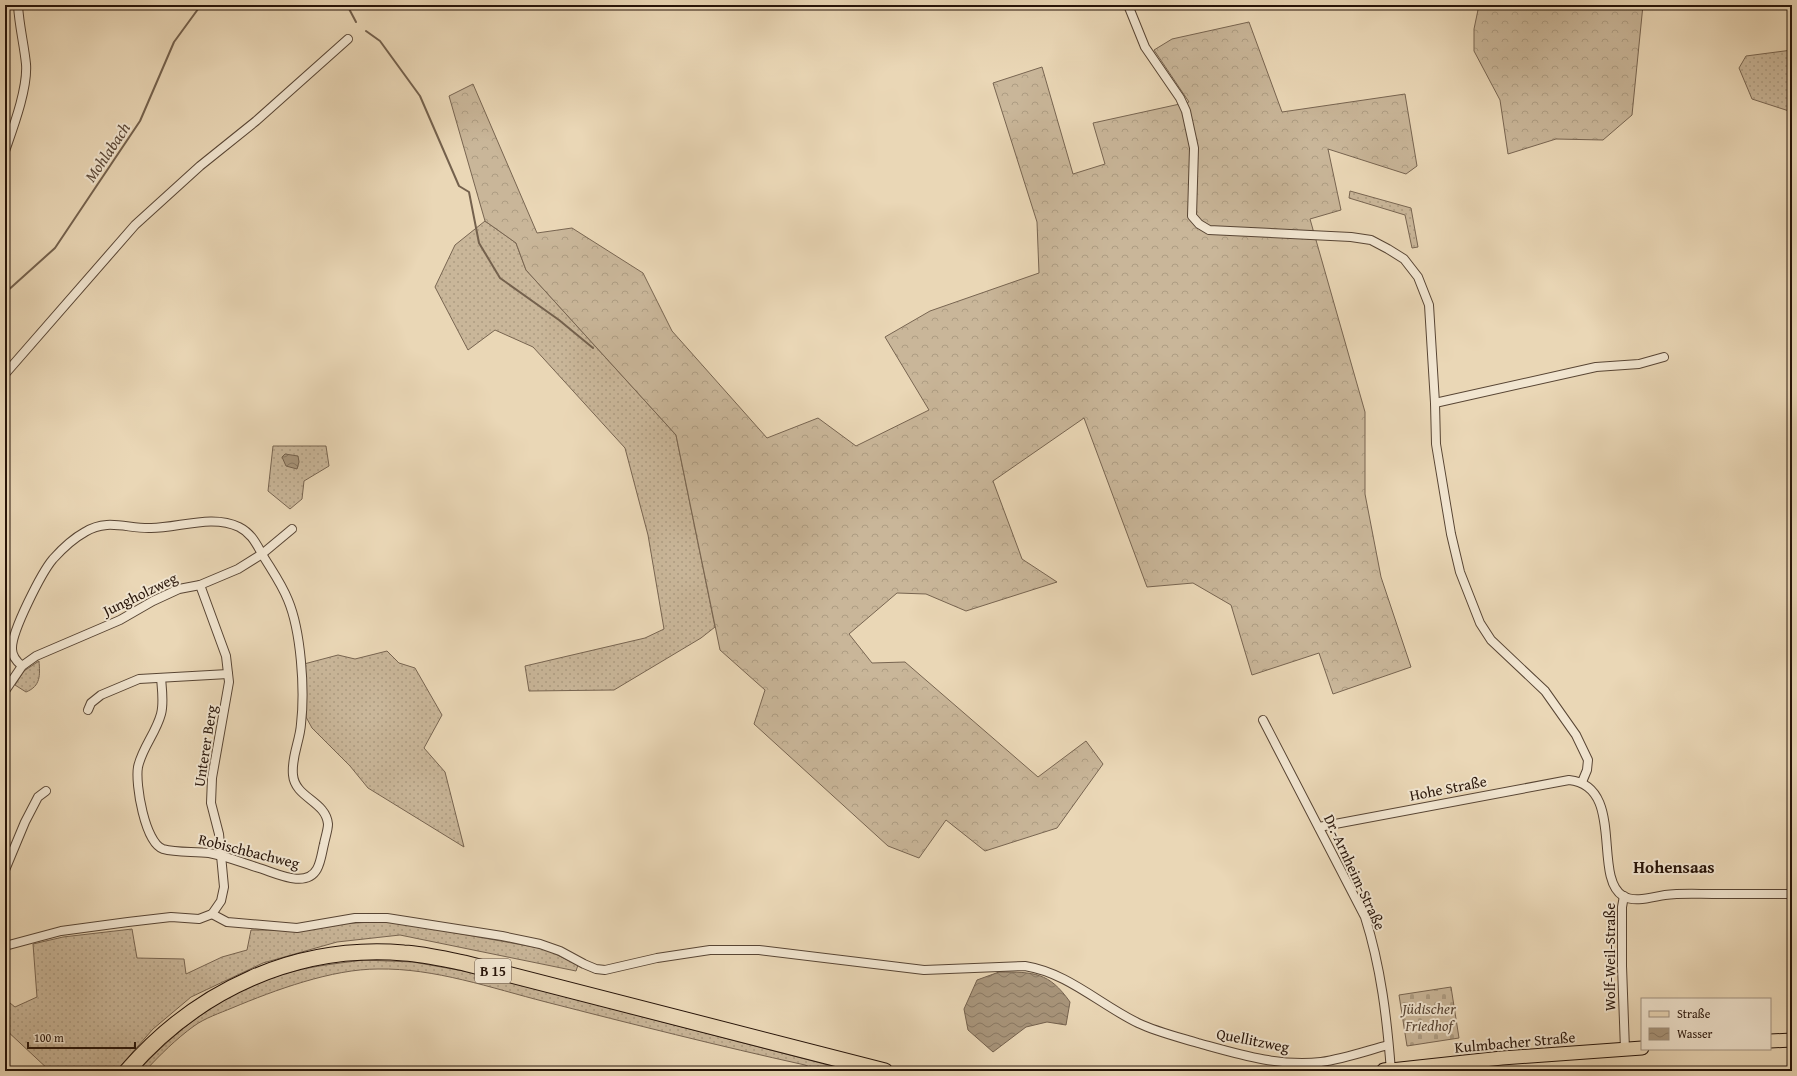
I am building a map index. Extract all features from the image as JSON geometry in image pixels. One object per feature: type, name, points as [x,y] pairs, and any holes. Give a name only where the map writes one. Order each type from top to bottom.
[{"type":"highway","name":"B 15","points":[[127,1071],[167,1029],[201,1004],[238,984],[273,969],[317,957],[356,952],[381,952],[404,953],[464,963],[885,1071]]},
{"type":"main road","points":[[1771,1041],[1792,1040]]},
{"type":"main road","name":"Kulmbacher Straße","points":[[1388,1071],[1502,1058],[1641,1048]]},
{"type":"street","points":[[5,151],[24,85],[26,65],[18,5]]},
{"type":"street","points":[[1128,5],[1145,47],[1180,98],[1186,111],[1194,148],[1192,216],[1198,224],[1209,230],[1351,236],[1371,240],[1404,260],[1418,277],[1429,305],[1436,444],[1451,534],[1463,580],[1480,623],[1491,640],[1545,691],[1576,734],[1588,760],[1587,770],[1582,782]]},
{"type":"street","points":[[5,374],[135,225],[200,166],[256,121],[348,39]]},
{"type":"street","points":[[1435,403],[1596,367],[1639,364],[1664,357]]},
{"type":"street","name":"Robischbachweg","points":[[22,666],[16,661],[12,651],[15,633],[51,562],[62,550],[85,532],[103,525],[117,524],[149,528],[205,522],[217,522],[238,527],[246,532],[254,539],[280,583],[288,600],[296,626],[300,656],[302,709],[300,735],[292,768],[293,780],[303,794],[321,808],[326,815],[328,824],[317,869],[311,876],[302,879],[287,877],[221,856],[164,849],[156,845],[150,836],[144,814],[137,773],[142,756],[161,713],[161,678]]},
{"type":"street","name":"Jungholzweg","points":[[5,690],[22,666],[36,656],[120,620],[167,594],[188,586],[200,585],[238,569],[262,554],[292,529]]},
{"type":"street","name":"Unterer Berg","points":[[200,585],[226,656],[228,674],[227,697],[212,778],[211,804],[219,834],[224,893],[221,901],[212,914]]},
{"type":"street","points":[[88,710],[91,703],[110,690],[140,679],[228,674]]},
{"type":"street","name":"Dr.-Arnheim-Straße","points":[[1263,720],[1365,917],[1374,946],[1381,977],[1388,1045],[1388,1071]]},
{"type":"street","name":"Hohe Straße","points":[[1319,827],[1569,780],[1582,782]]},
{"type":"street","name":"Wolf-Weil-Straße","points":[[1582,782],[1590,787],[1597,796],[1605,827],[1612,882],[1618,892],[1624,896],[1622,922],[1624,1050]]},
{"type":"street","points":[[5,870],[25,822],[38,797],[46,791]]},
{"type":"street","points":[[1624,896],[1636,899],[1668,895],[1792,894]]},
{"type":"street","points":[[5,946],[61,931],[171,917],[199,919],[212,914]]},
{"type":"street","name":"Quellitzweg","points":[[212,914],[227,922],[297,928],[355,918],[387,918],[502,936],[540,944],[560,951],[596,969],[606,970],[657,958],[710,950],[733,949],[759,950],[924,970],[1025,966],[1040,968],[1056,975],[1138,1023],[1172,1036],[1243,1055],[1274,1061],[1321,1062],[1388,1045]]},
{"type":"green space","points":[[1479,5],[1643,5],[1632,115],[1603,140],[1556,139],[1508,154],[1500,100],[1474,51],[1474,29]]},
{"type":"green space","points":[[1249,22],[1282,112],[1405,94],[1417,166],[1406,174],[1328,149],[1341,210],[1310,219],[1365,412],[1365,494],[1381,577],[1411,667],[1333,694],[1319,653],[1252,675],[1231,605],[1193,583],[1147,587],[1084,418],[993,481],[1022,559],[1057,582],[966,611],[926,594],[897,593],[849,634],[872,663],[905,662],[1038,777],[1086,741],[1103,764],[1057,828],[985,851],[946,820],[919,858],[888,846],[754,724],[765,690],[720,650],[676,435],[526,270],[516,243],[485,221],[449,96],[473,84],[537,233],[572,228],[643,273],[672,331],[767,438],[818,418],[856,446],[929,410],[885,337],[930,311],[1039,273],[1037,222],[993,83],[1042,67],[1073,174],[1105,164],[1093,123],[1189,102],[1154,50],[1172,39]]},
{"type":"green space","points":[[1792,50],[1792,112],[1752,99],[1739,68],[1746,56]]},
{"type":"green space","points":[[1350,191],[1411,208],[1418,247],[1412,248],[1405,215],[1349,198]]},
{"type":"green space","points":[[485,221],[516,243],[526,270],[676,435],[715,627],[701,638],[614,690],[529,691],[525,666],[645,638],[664,629],[648,535],[625,448],[533,347],[495,330],[468,350],[435,287],[455,245]]},
{"type":"green space","points":[[273,446],[326,446],[329,466],[304,481],[302,499],[290,509],[268,491]]},
{"type":"green space","points":[[387,651],[399,663],[415,668],[442,715],[424,748],[445,772],[464,847],[368,788],[350,766],[312,728],[306,717],[304,664],[338,655],[355,659]]},
{"type":"green space","points":[[39,661],[40,671],[38,680],[31,690],[26,692],[15,685],[24,671]]},
{"type":"green space","points":[[390,921],[545,949],[578,965],[576,971],[400,935],[337,942],[263,963],[191,997],[153,1029],[116,1071],[50,1071],[5,1029],[5,999],[15,1007],[37,997],[33,944],[63,937],[132,929],[137,958],[184,959],[186,974],[222,957],[247,950],[251,930],[301,930],[321,925]]},
{"type":"green space","points":[[364,960],[413,962],[475,973],[851,1071],[819,1071],[805,1065],[676,1035],[442,975],[378,969],[342,973],[304,982],[266,994],[213,1016],[198,1023],[181,1036],[145,1071],[138,1071],[168,1042],[199,1016],[252,986],[294,971],[317,966]]},
{"type":"green space","name":"Jüdischer Friedhof","points":[[1451,987],[1459,1038],[1407,1046],[1399,995]]},
{"type":"water","points":[[285,454],[298,456],[299,462],[297,469],[286,466],[282,457]]},
{"type":"water","points":[[999,972],[1022,972],[1048,979],[1070,1002],[1066,1025],[1047,1022],[1026,1027],[993,1052],[968,1030],[964,1009],[977,980]]},
{"type":"waterway","name":"Mohlabach","points":[[5,293],[55,248],[140,121],[174,42],[201,5]]},
{"type":"waterway","points":[[347,5],[356,22]]},
{"type":"waterway","points":[[366,31],[380,41],[420,96],[459,186],[469,192],[479,243],[500,278],[559,320],[593,348]]},
{"type":"district","name":"Hohensaas","points":[[1674,866]]}]
